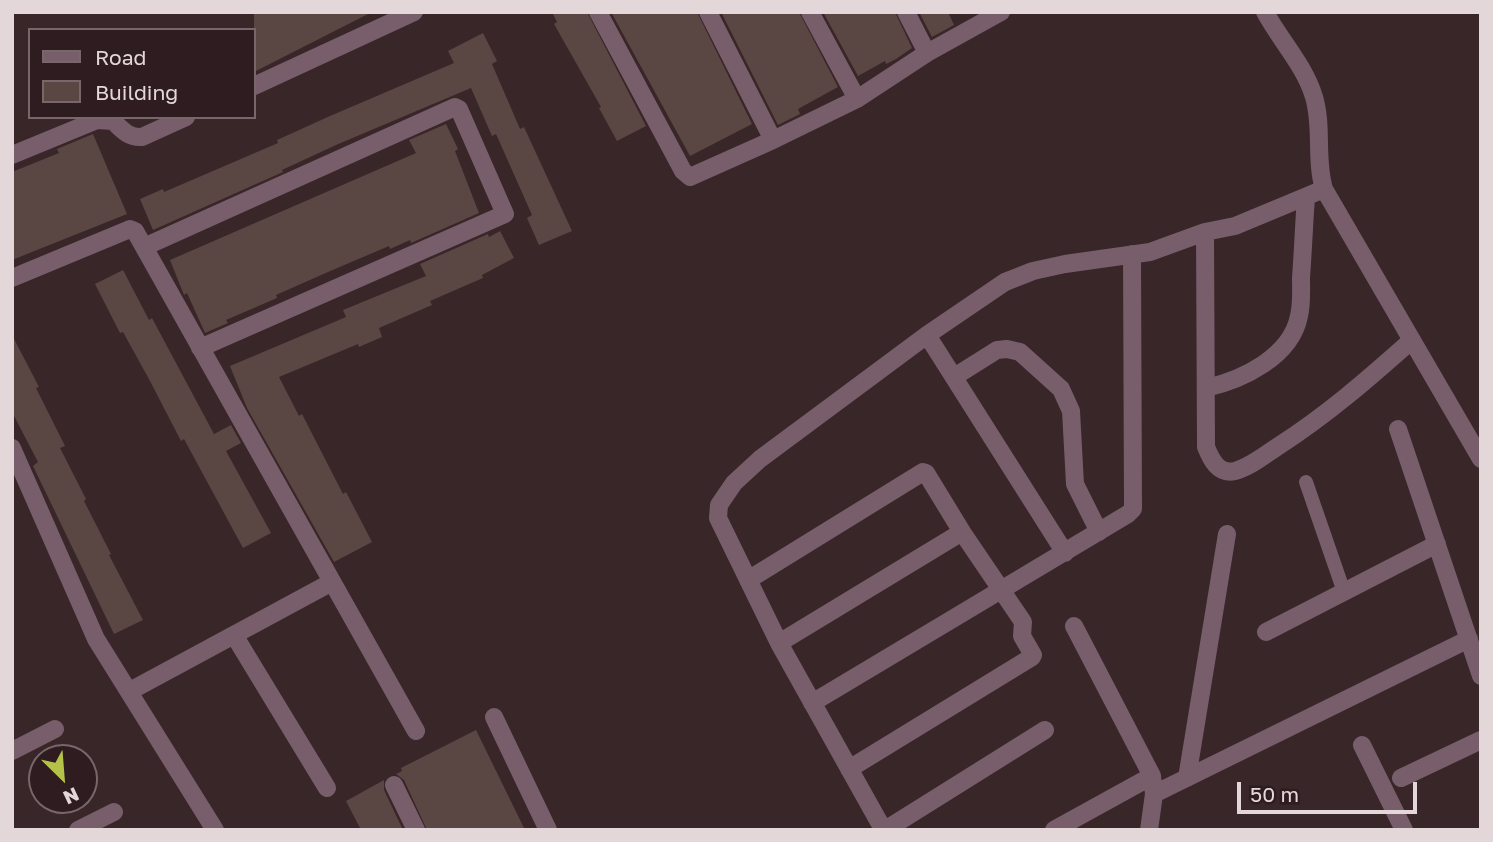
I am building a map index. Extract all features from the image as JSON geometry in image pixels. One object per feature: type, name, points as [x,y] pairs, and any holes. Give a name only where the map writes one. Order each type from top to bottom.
[{"type":"street","points":[[256,85],[414,12]]},
{"type":"street","points":[[598,12],[683,171],[690,177],[773,141],[857,99],[927,53],[1001,12]]},
{"type":"street","points":[[708,12],[773,141]]},
{"type":"street","points":[[810,12],[857,99]]},
{"type":"street","points":[[906,12],[927,53]]},
{"type":"street","points":[[1265,12],[1275,32],[1298,63],[1314,94],[1324,189],[1481,459]]},
{"type":"street","points":[[144,247],[455,107],[459,109],[505,214],[201,348]]},
{"type":"street","points":[[12,155],[97,120],[113,121],[128,135],[136,138],[182,119]]},
{"type":"street","points":[[1045,730],[890,827],[884,827],[878,822],[779,643],[718,518],[719,505],[734,483],[760,459],[927,335],[1005,282],[1033,271],[1150,251],[1205,232],[1236,226],[1324,189]]},
{"type":"street","points":[[1206,388],[1229,383],[1247,374],[1280,350],[1292,335],[1299,316],[1306,197]]},
{"type":"street","points":[[12,278],[130,229],[135,231],[416,731]]},
{"type":"street","points":[[1205,232],[1206,447],[1212,463],[1221,469],[1234,472],[1287,441],[1344,401],[1412,340]]},
{"type":"street","points":[[812,703],[1128,514],[1135,503],[1132,254]]},
{"type":"street","points":[[927,335],[1065,553]]},
{"type":"street","points":[[954,377],[996,350],[1007,349],[1020,352],[1061,389],[1071,411],[1075,484],[1099,532]]},
{"type":"street","points":[[1398,429],[1481,676]]},
{"type":"street","points":[[12,449],[96,639],[215,830]]},
{"type":"street","points":[[748,580],[923,472],[1023,622],[1022,636],[1033,656],[849,769]]},
{"type":"street","points":[[779,643],[962,532]]},
{"type":"street","points":[[1187,778],[1227,534]]},
{"type":"street","points":[[1266,632],[1437,544]]},
{"type":"street","points":[[130,691],[332,582]]},
{"type":"street","points":[[1073,626],[1153,785],[1149,830]]},
{"type":"street","points":[[234,635],[327,788]]},
{"type":"street","points":[[1054,830],[1153,785],[1187,778],[1469,639]]},
{"type":"street","points":[[494,717],[548,830]]},
{"type":"street","points":[[12,751],[55,729]]},
{"type":"street","points":[[1401,778],[1481,740]]},
{"type":"street","points":[[1362,745],[1404,830]]},
{"type":"street","points":[[394,785],[416,830]]},
{"type":"street","points":[[78,830],[114,812]]},
{"type":"lane","points":[[1306,482],[1343,592]]},
{"type":"building","points":[[254,12],[372,12],[256,71]]},
{"type":"building","points":[[552,12],[587,12],[646,126],[617,141],[554,24],[557,22]]},
{"type":"building","points":[[611,12],[697,12],[752,124],[690,156]]},
{"type":"building","points":[[721,12],[799,12],[838,87],[798,109],[800,114],[778,125]]},
{"type":"building","points":[[823,12],[895,12],[912,48],[896,59],[886,64],[885,61],[858,76]]},
{"type":"building","points":[[919,12],[948,12],[954,25],[932,37]]},
{"type":"building","points":[[483,33],[497,61],[492,64],[520,129],[524,127],[572,231],[539,245],[527,218],[532,215],[496,134],[492,136],[471,88],[336,145],[282,170],[283,172],[153,230],[140,199],[163,189],[164,192],[278,143],[277,140],[454,63],[448,51]]},
{"type":"building","points":[[446,124],[458,149],[455,151],[479,213],[411,243],[410,240],[390,249],[389,246],[328,272],[276,295],[277,298],[226,320],[228,323],[205,333],[187,293],[184,295],[170,260],[416,153],[409,140]]},
{"type":"building","points":[[93,134],[127,214],[12,260],[12,172],[59,153],[57,149]]},
{"type":"building","points":[[500,231],[514,258],[482,275],[483,278],[430,301],[432,305],[379,328],[382,337],[359,347],[358,344],[279,377],[372,542],[334,562],[247,408],[230,366],[346,317],[343,310],[426,276],[420,264]]},
{"type":"building","points":[[123,270],[214,434],[231,425],[241,443],[226,451],[271,533],[243,548],[184,439],[181,441],[123,332],[120,333],[95,284]]},
{"type":"building","points":[[12,335],[65,446],[60,448],[86,499],[84,501],[143,620],[114,634],[33,466],[38,462],[12,412]]},
{"type":"building","points":[[476,730],[525,830],[427,830],[404,780],[396,774],[402,771],[401,768]]},
{"type":"building","points":[[384,780],[384,790],[403,830],[361,830],[346,801]]}]
